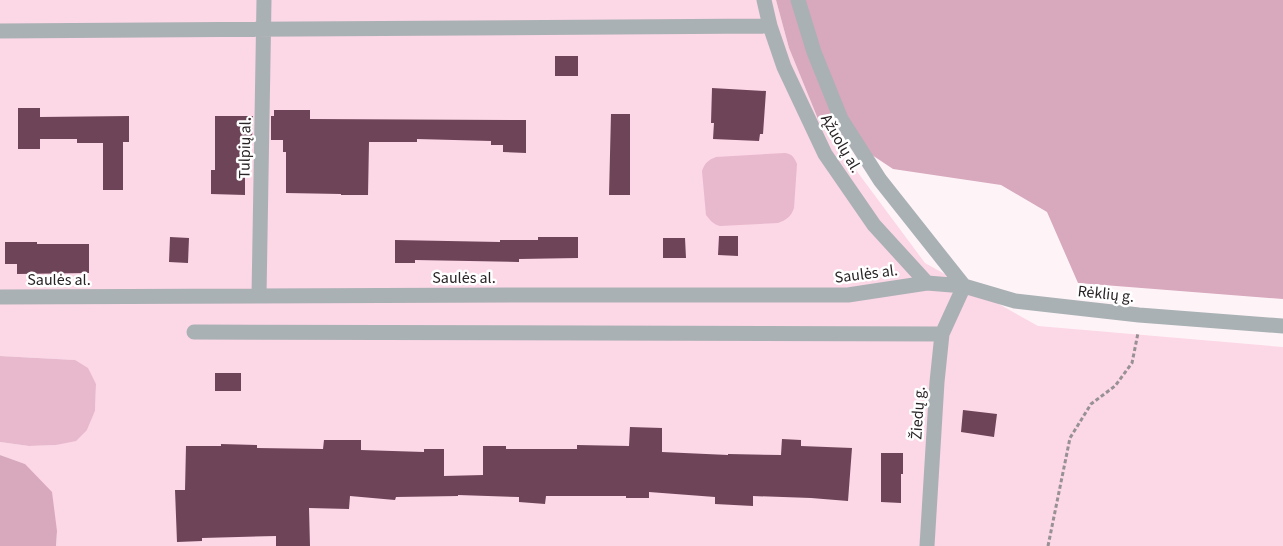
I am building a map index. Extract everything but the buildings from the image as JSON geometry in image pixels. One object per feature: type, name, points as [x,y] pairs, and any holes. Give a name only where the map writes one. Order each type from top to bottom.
[{"type":"street","name":"Tulpių al.","points":[[260,296],[264,0]]},
{"type":"street","name":"Ąžuolų al.","points":[[764,0],[770,26],[784,67],[824,154],[874,225],[927,283]]},
{"type":"street","points":[[798,0],[814,52],[840,119],[880,180],[964,286]]},
{"type":"street","points":[[0,31],[770,26]]},
{"type":"street","name":"Rėklių g.","points":[[927,283],[964,286],[1015,301],[1139,315],[1283,326]]},
{"type":"street","name":"Saulės al.","points":[[0,297],[848,295],[927,283]]},
{"type":"street","name":"Žiedų g.","points":[[927,546],[937,382],[942,334],[964,286]]},
{"type":"street","points":[[194,332],[942,334]]},
{"type":"path","points":[[1048,546],[1070,438],[1091,404],[1115,386],[1132,364],[1138,336],[1139,315]]},
{"type":"shaded area","points":[[0,0],[776,0],[789,48],[818,119],[925,263],[1038,326],[1283,347],[1283,546],[56,546],[57,531],[25,464],[0,455],[0,442],[29,446],[56,445],[87,430],[95,411],[96,384],[75,360],[0,356]]},
{"type":"shaded area","points":[[776,0],[1283,0],[1283,299],[1078,283],[1047,212],[1001,185],[893,169],[818,119],[789,48]]},
{"type":"shaded area","points":[[785,153],[793,156],[797,164],[794,208],[788,218],[778,223],[720,226],[709,219],[706,215],[702,171],[709,161],[716,157]]},
{"type":"shaded area","points":[[0,356],[75,360],[88,368],[96,384],[95,411],[87,430],[76,441],[56,445],[29,446],[0,442]]},
{"type":"shaded area","points":[[0,455],[25,464],[52,492],[57,531],[56,546],[0,546]]}]
